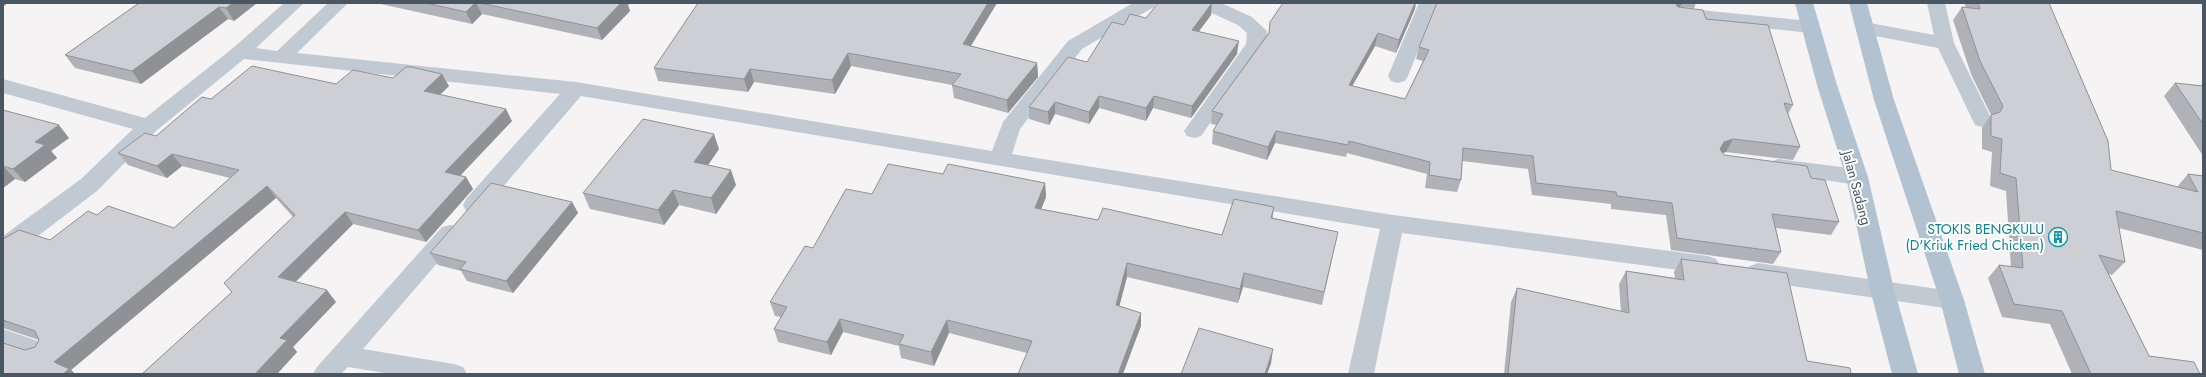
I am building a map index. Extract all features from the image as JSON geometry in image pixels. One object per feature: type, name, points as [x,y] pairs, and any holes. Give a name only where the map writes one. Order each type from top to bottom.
[{"type":"main road","name":"Jalan Sadang","points":[[1804,3],[1856,177],[1882,288],[1905,374]]},
{"type":"main road","points":[[1858,3],[1884,100],[1952,300],[1972,374]]},
{"type":"street","points":[[3,247],[26,233],[89,185],[149,126],[240,52],[295,3]]},
{"type":"street","points":[[281,58],[339,3]]},
{"type":"street","points":[[1000,160],[1010,127],[1075,45],[1147,3]]},
{"type":"street","points":[[1194,131],[1256,44],[1257,32],[1245,21],[1205,3]]},
{"type":"street","points":[[1398,76],[1428,3]]},
{"type":"street","points":[[1680,14],[1810,27]]},
{"type":"street","points":[[240,52],[281,58],[576,89],[1000,160],[1393,223],[1882,288],[1952,300]]},
{"type":"street","points":[[3,86],[149,126]]},
{"type":"street","points":[[326,374],[344,356],[576,89]]},
{"type":"street","points":[[1757,165],[1856,177]]},
{"type":"street","points":[[1361,374],[1393,223]]},
{"type":"street","points":[[3,338],[38,351]]},
{"type":"street","points":[[344,356],[454,374]]},
{"type":"lane","points":[[1936,3],[1946,43],[1982,120]]},
{"type":"lane","points":[[1865,28],[1946,43]]},
{"type":"building","points":[[139,3],[233,3],[226,8],[219,7],[132,71],[65,55]]},
{"type":"building","points":[[426,3],[475,3],[466,12]]},
{"type":"building","points":[[480,3],[621,3],[597,28]]},
{"type":"building","points":[[698,3],[988,3],[963,44],[1037,63],[1007,100],[952,85],[961,74],[848,53],[832,80],[750,69],[744,79],[654,68]]},
{"type":"building","points":[[1158,3],[1212,3],[1192,30],[1239,41],[1192,106],[1154,96],[1146,108],[1099,96],[1089,112],[1055,102],[1048,112],[1029,107],[1068,57],[1087,62],[1112,22],[1124,25],[1130,14],[1146,18]]},
{"type":"building","points":[[1283,3],[1415,3],[1399,40],[1378,33],[1349,85],[1405,99],[1429,50],[1419,47],[1437,3],[1675,3],[1678,7],[1703,10],[1706,19],[1768,25],[1793,105],[1784,103],[1800,147],[1733,139],[1724,142],[1720,149],[1724,155],[1807,166],[1811,178],[1825,180],[1839,222],[1772,214],[1781,252],[1677,238],[1672,203],[1617,196],[1616,192],[1536,183],[1533,156],[1463,148],[1461,180],[1429,175],[1430,162],[1349,141],[1348,145],[1276,131],[1268,147],[1213,131],[1223,114],[1212,111],[1269,33],[1270,22]]},
{"type":"building","points":[[1978,3],[2049,3],[2108,141],[2111,170],[2198,192],[2188,174],[2203,176],[2203,233],[2116,211],[2125,262],[2099,255],[2149,356],[2194,362],[2200,374],[2091,374],[2062,311],[2014,304],[1999,265],[2023,268],[2016,178],[2000,173],[2002,139],[1991,136],[1991,115],[2000,112],[2003,106],[1980,61],[1962,7],[1980,9]]},
{"type":"building","points":[[252,66],[336,84],[353,70],[393,78],[406,67],[411,67],[442,74],[424,91],[506,109],[445,172],[466,177],[418,230],[345,212],[278,277],[327,290],[280,338],[287,340],[255,374],[142,374],[232,292],[224,283],[295,215],[267,186],[54,362],[69,369],[63,374],[3,374],[3,343],[25,350],[35,347],[39,340],[35,331],[3,320],[3,239],[19,230],[50,240],[88,211],[97,215],[108,206],[174,228],[239,170],[172,154],[157,166],[118,153],[145,133],[156,136],[202,97],[211,99]]},
{"type":"building","points":[[2175,83],[2203,86],[2203,124]]},
{"type":"building","points":[[3,110],[59,125],[35,142],[45,145],[13,169],[3,166]]},
{"type":"building","points":[[643,119],[714,134],[694,162],[731,170],[711,198],[673,190],[658,210],[583,193]]},
{"type":"building","points":[[888,164],[943,174],[948,164],[1045,183],[1035,208],[1098,220],[1103,208],[1222,235],[1234,199],[1274,207],[1271,218],[1338,232],[1324,292],[1244,273],[1240,289],[1127,263],[1116,305],[1141,313],[1118,374],[1018,374],[1032,341],[947,320],[931,352],[899,344],[904,335],[840,319],[827,342],[774,329],[787,307],[770,302],[805,246],[813,248],[846,189],[872,194]]},
{"type":"building","points":[[491,183],[572,202],[506,281],[460,269],[466,262],[430,253]]},
{"type":"building","points":[[1681,259],[1787,273],[1807,361],[1850,368],[1851,374],[1508,374],[1517,288],[1629,313],[1626,271],[1684,280]]},
{"type":"building","points":[[1199,328],[1273,349],[1265,374],[1181,374]]},
{"type":"place","name":"STOKIS BENGKULU (D'Kriuk Fried Chicken)","points":[[2058,237]]}]
